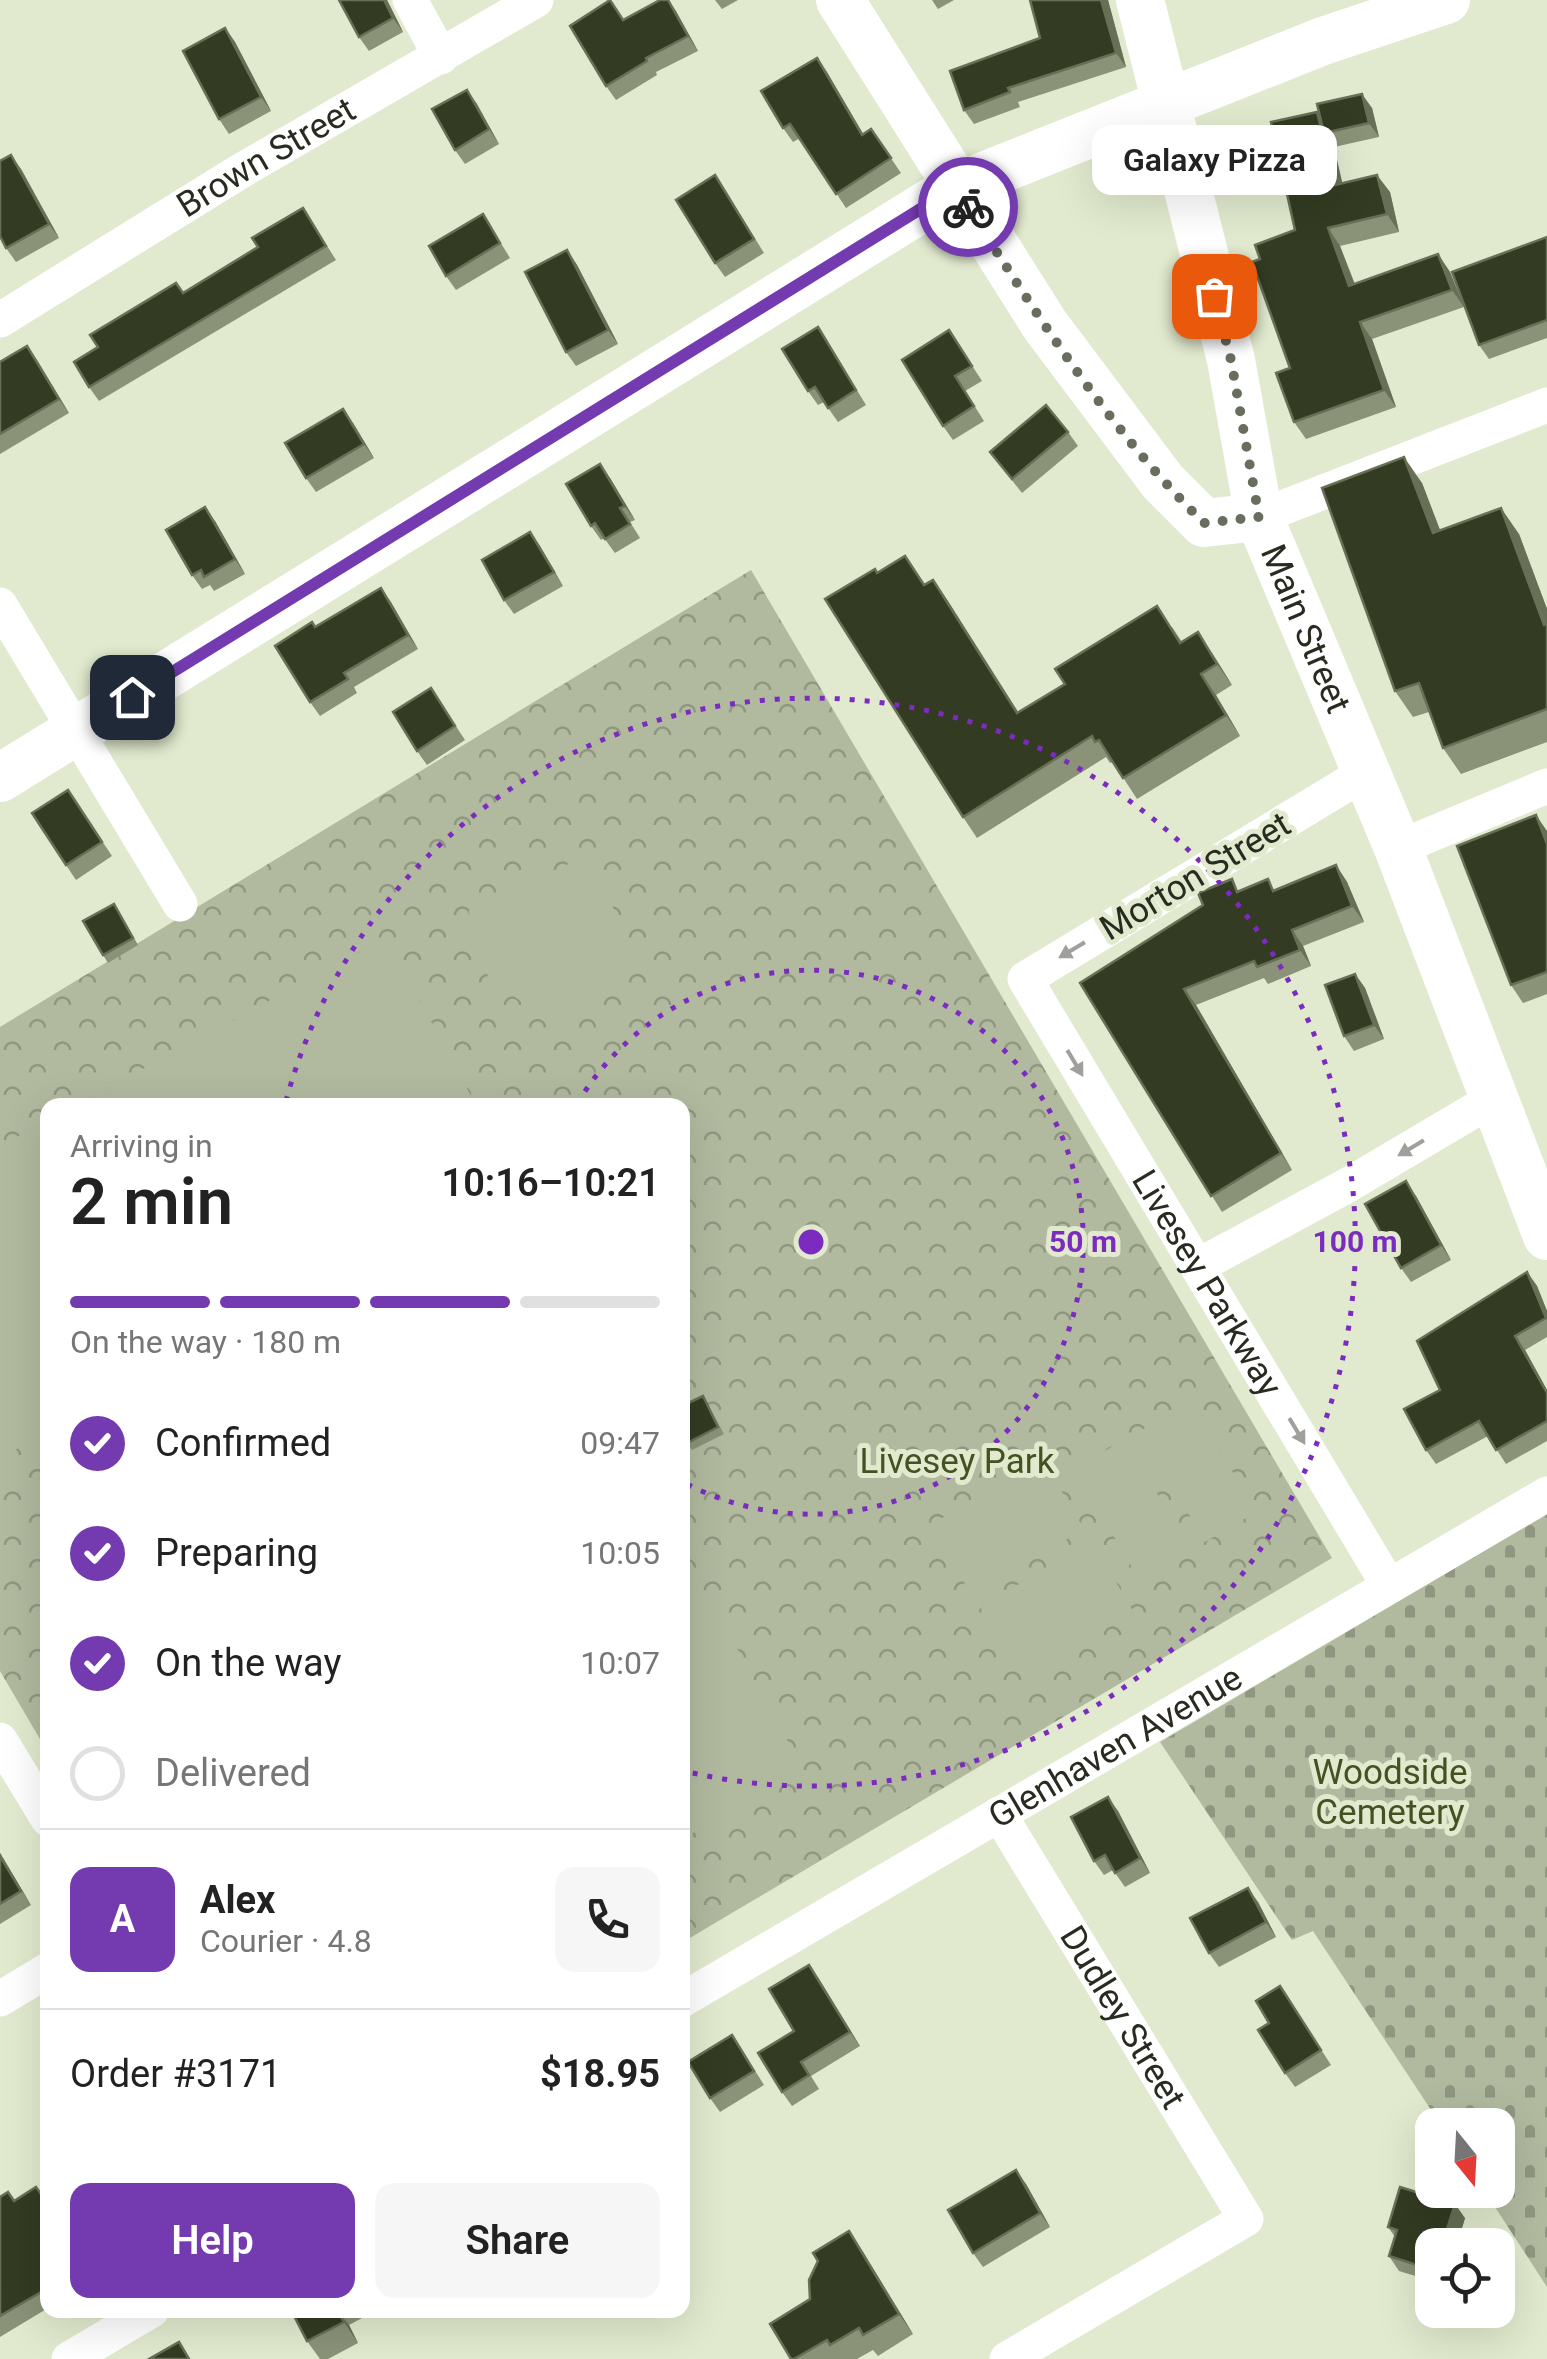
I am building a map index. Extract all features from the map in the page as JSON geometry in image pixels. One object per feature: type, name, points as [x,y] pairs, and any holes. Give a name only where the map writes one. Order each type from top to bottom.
[{"type":"main road","points":[[840,0],[1044,326],[1162,482],[1204,523],[1259,517]]},
{"type":"main road","name":"Main Street","points":[[1140,0],[1231,360],[1259,517],[1398,848],[1494,1098],[1542,1210]]},
{"type":"main road","points":[[0,778],[956,187],[1323,40],[1446,0]]},
{"type":"street","points":[[410,0],[440,57]]},
{"type":"street","name":"Brown Street","points":[[0,320],[239,172],[536,0]]},
{"type":"street","points":[[1259,517],[1547,405]]},
{"type":"street","points":[[0,605],[180,904]]},
{"type":"street","name":"Morton Street","points":[[1025,979],[1365,773]]},
{"type":"street","points":[[1398,848],[1547,786]]},
{"type":"street","name":"Livesey Parkway","points":[[1025,979],[1389,1586]]},
{"type":"street","points":[[1198,1266],[1348,1185],[1494,1098]]},
{"type":"street","name":"Glenhaven Avenue","points":[[690,1995],[1547,1494]]},
{"type":"street","points":[[0,1740],[40,1806]]},
{"type":"street","name":"Dudley Street","points":[[999,1814],[1246,2219],[1007,2359]]},
{"type":"street","points":[[0,1999],[40,1975]]},
{"type":"street","points":[[69,2359],[138,2318]]},
{"type":"green space","name":"Livesey Park","points":[[751,570],[1332,1558],[690,1938],[690,1098],[40,1098],[40,1739],[0,1671],[0,1027]]},
{"type":"green space","points":[[585,853],[591,856],[595,873],[604,883],[630,954],[622,979],[604,996],[579,1010],[558,1015],[531,1008],[490,980],[471,940],[469,909]]},
{"type":"green space","points":[[386,938],[472,1098],[89,1098]]},
{"type":"green space","points":[[40,1125],[40,1437],[0,1458],[0,1146]]},
{"type":"green space","points":[[1191,1401],[1256,1512],[1205,1542],[1140,1431]]},
{"type":"green space","points":[[1125,1439],[1191,1551],[1140,1581],[1074,1469]]},
{"type":"green space","points":[[1043,1460],[1084,1529],[972,1596],[930,1525]]},
{"type":"green space","name":"Woodside Cemetery","points":[[1547,1514],[1547,2287],[1515,2238],[1515,2228],[1509,2228],[1496,2208],[1515,2208],[1515,2108],[1430,2108],[1313,1931],[1292,1940],[1160,1742]]},
{"type":"green space","points":[[1092,1541],[1133,1611],[1021,1677],[980,1607]]},
{"type":"green space","points":[[690,1568],[748,1667],[724,1682],[753,1687],[784,1732],[790,1756],[782,1780],[690,1835]]},
{"type":"building","points":[[339,0],[384,0],[393,18],[359,37]]},
{"type":"building","points":[[610,0],[623,20],[660,0],[668,0],[688,36],[646,58],[647,61],[606,86],[570,26]]},
{"type":"building","points":[[1030,0],[1101,0],[1116,53],[1008,88],[1010,92],[964,110],[950,71],[1040,38]]},
{"type":"building","points":[[225,28],[261,97],[219,119],[183,51]]},
{"type":"building","points":[[817,58],[862,135],[871,129],[891,158],[836,194],[790,124],[783,128],[761,91]]},
{"type":"building","points":[[467,90],[489,129],[455,150],[432,109]]},
{"type":"building","points":[[1362,94],[1369,123],[1324,133],[1317,104]]},
{"type":"building","points":[[1317,112],[1335,185],[1377,175],[1387,214],[1328,228],[1349,286],[1438,254],[1452,290],[1360,322],[1384,390],[1294,422],[1276,373],[1290,368],[1252,262],[1260,259],[1255,245],[1295,230],[1271,122]]},
{"type":"building","points":[[11,155],[49,224],[6,248],[0,236],[0,161]]},
{"type":"building","points":[[715,175],[754,239],[715,263],[676,200]]},
{"type":"building","points":[[303,208],[326,246],[89,387],[74,362],[98,347],[90,335],[176,283],[183,293],[258,247],[252,238]]},
{"type":"building","points":[[483,214],[500,243],[446,276],[429,246]]},
{"type":"building","points":[[1547,237],[1547,320],[1479,345],[1452,272]]},
{"type":"building","points":[[567,250],[608,330],[566,352],[525,272]]},
{"type":"building","points":[[818,327],[856,390],[828,408],[815,387],[808,391],[782,349]]},
{"type":"building","points":[[949,330],[972,366],[955,376],[974,406],[943,426],[902,360]]},
{"type":"building","points":[[27,346],[59,399],[0,434],[0,362]]},
{"type":"building","points":[[1046,405],[1068,432],[1012,479],[990,452]]},
{"type":"building","points":[[343,409],[364,444],[306,478],[285,443]]},
{"type":"building","points":[[1404,457],[1433,533],[1501,508],[1544,625],[1547,624],[1547,709],[1443,748],[1419,683],[1395,691],[1322,488]]},
{"type":"building","points":[[600,464],[625,506],[620,508],[630,524],[605,539],[595,523],[591,526],[566,484]]},
{"type":"building","points":[[205,507],[235,559],[204,577],[201,570],[192,575],[166,530]]},
{"type":"building","points":[[530,532],[554,572],[504,600],[482,560]]},
{"type":"building","points":[[905,556],[924,585],[933,580],[1017,713],[1065,684],[1055,669],[1157,606],[1180,643],[1198,632],[1217,664],[1201,674],[1226,715],[1123,778],[1099,740],[1095,742],[1092,736],[963,817],[825,599]]},
{"type":"building","points":[[381,588],[408,635],[344,673],[348,679],[310,702],[275,646],[312,622],[315,627]]},
{"type":"building","points":[[431,688],[455,726],[417,751],[393,712]]},
{"type":"building","points":[[68,790],[102,842],[66,865],[32,813]]},
{"type":"building","points":[[1536,815],[1547,844],[1547,972],[1511,985],[1457,846]]},
{"type":"building","points":[[1336,865],[1352,906],[1292,930],[1300,950],[1257,967],[1254,961],[1184,989],[1281,1153],[1211,1196],[1080,983],[1203,905],[1198,893],[1232,879],[1237,892],[1268,879],[1273,891]]},
{"type":"building","points":[[114,904],[133,938],[103,955],[83,921]]},
{"type":"building","points":[[1355,974],[1374,1025],[1344,1036],[1325,985]]},
{"type":"building","points":[[1406,1181],[1441,1245],[1401,1268],[1365,1204]]},
{"type":"building","points":[[1527,1272],[1546,1318],[1515,1336],[1547,1393],[1547,1421],[1496,1450],[1479,1421],[1426,1450],[1404,1409],[1440,1390],[1417,1341]]},
{"type":"building","points":[[703,1396],[718,1427],[690,1441],[690,1402]]},
{"type":"building","points":[[1108,1797],[1140,1858],[1115,1873],[1105,1855],[1094,1861],[1071,1817]]},
{"type":"building","points":[[0,1856],[21,1891],[0,1904]]},
{"type":"building","points":[[1248,1888],[1266,1922],[1209,1953],[1190,1918]]},
{"type":"building","points":[[809,1965],[850,2032],[801,2062],[809,2075],[782,2092],[758,2053],[794,2031],[769,1989]]},
{"type":"building","points":[[1280,1986],[1321,2050],[1285,2073],[1258,2030],[1269,2023],[1256,2001]]},
{"type":"building","points":[[732,2035],[754,2071],[710,2098],[690,2061]]},
{"type":"building","points":[[1016,2170],[1040,2213],[973,2253],[948,2210]]},
{"type":"building","points":[[36,2187],[40,2193],[40,2293],[0,2316],[0,2197],[8,2192],[14,2201]]},
{"type":"building","points":[[1400,2187],[1415,2192],[1415,2208],[1454,2208],[1447,2228],[1415,2228],[1415,2264],[1389,2256],[1397,2230],[1388,2227]]},
{"type":"building","points":[[849,2231],[899,2314],[863,2335],[859,2328],[830,2345],[827,2340],[791,2359],[770,2324],[810,2299],[809,2280],[818,2261],[813,2253]]},
{"type":"building","points":[[295,2318],[342,2318],[344,2322],[307,2341]]},
{"type":"building","points":[[179,2342],[189,2359],[149,2359]]},
{"type":"way so far","points":[[968,207],[1044,326],[1092,392],[1162,482],[1204,523],[1259,517],[1231,360],[1214,296]]},
{"type":"place","name":"Galaxy Pizza","points":[[1214,296]]},
{"type":"route","points":[[132,697],[956,187],[968,207]]}]
